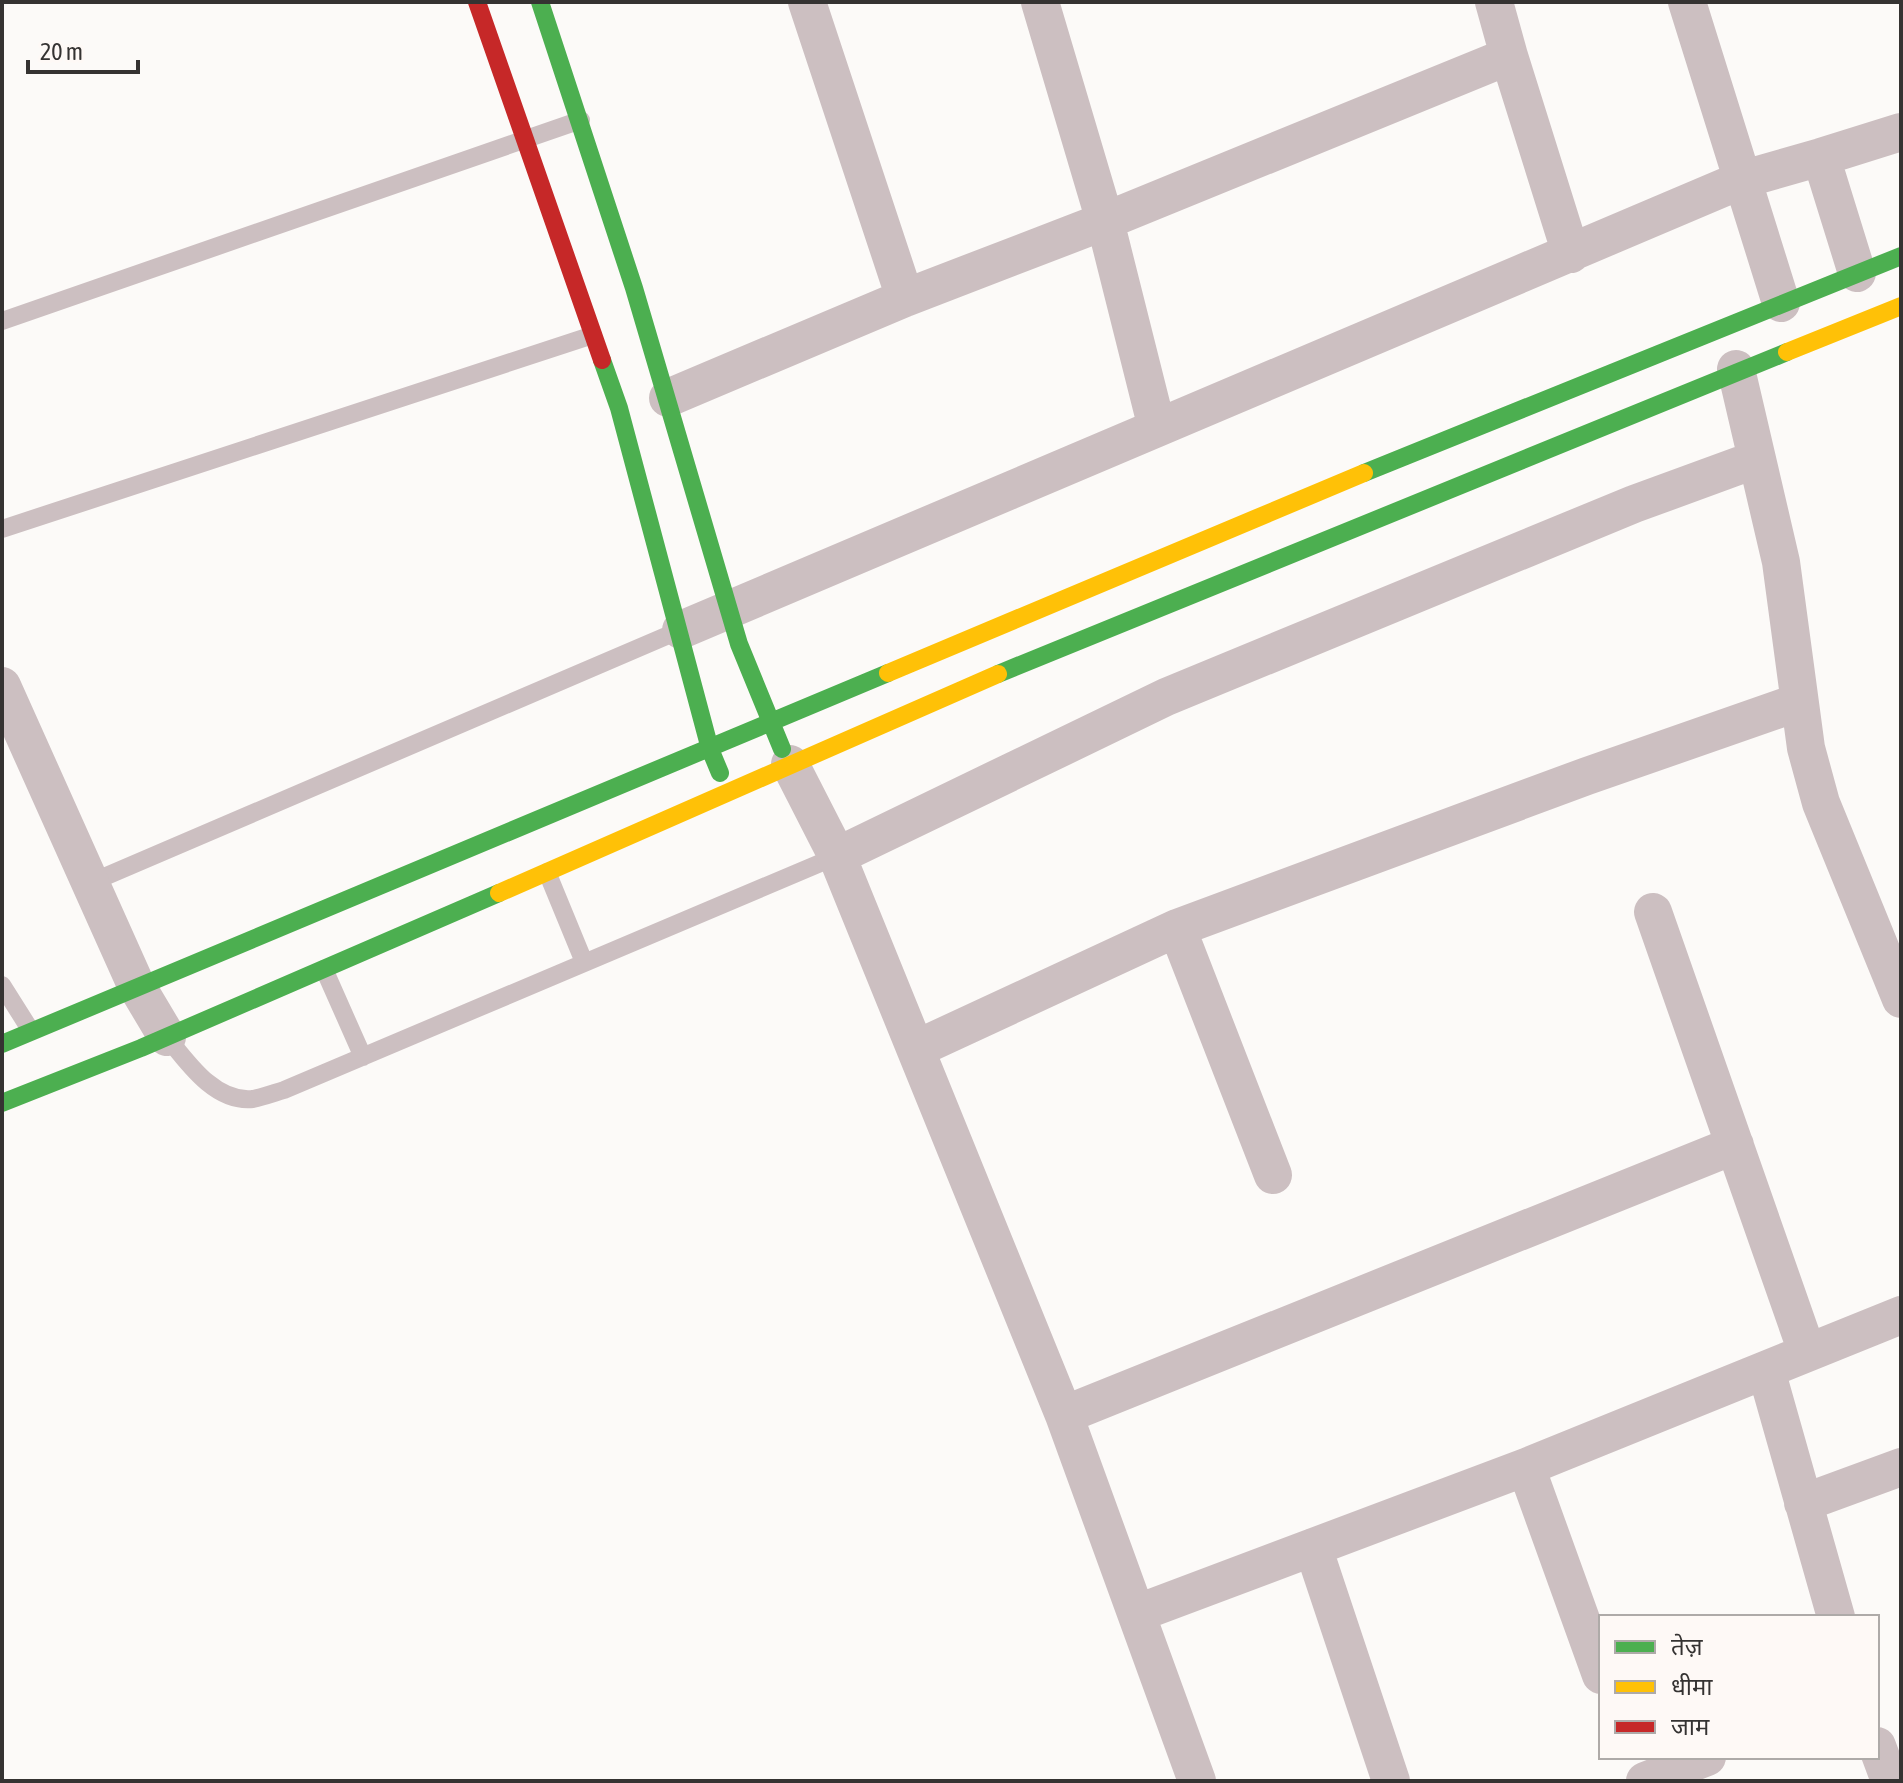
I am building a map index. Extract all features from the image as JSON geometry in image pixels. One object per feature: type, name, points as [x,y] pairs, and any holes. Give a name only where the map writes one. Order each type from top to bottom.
[{"type":"street","points":[[477,2],[619,408],[681,630],[710,749],[728,794]]},
{"type":"street","points":[[540,2],[582,119],[730,610],[768,722],[837,856],[916,1049],[1064,1415],[1197,1781]]},
{"type":"street","points":[[807,2],[905,298]]},
{"type":"street","points":[[1040,2],[1105,221],[1157,428]]},
{"type":"street","points":[[1494,2],[1571,254]]},
{"type":"street","points":[[1687,2],[1781,303]]},
{"type":"street","points":[[668,398],[905,298],[1105,221],[1509,56]]},
{"type":"street","points":[[681,630],[1744,179],[1901,132]]},
{"type":"street","points":[[1821,157],[1857,273]]},
{"type":"street","points":[[2,1044],[136,985],[710,749],[1196,540],[1901,256]]},
{"type":"street","points":[[2,1103],[167,1037],[728,794],[790,764],[1214,583],[1736,369],[1901,306]]},
{"type":"street","points":[[1736,369],[1781,562],[1806,748],[1821,803],[1901,999]]},
{"type":"street","points":[[837,856],[1166,697],[1606,515],[1757,459]]},
{"type":"street","points":[[2,686],[136,985],[167,1037]]},
{"type":"street","points":[[916,1049],[1177,928],[1799,702]]},
{"type":"street","points":[[1653,912],[1807,1352]]},
{"type":"street","points":[[1177,928],[1273,1175]]},
{"type":"street","points":[[1064,1415],[1735,1145]]},
{"type":"street","points":[[1138,1613],[1526,1467],[1901,1315]]},
{"type":"street","points":[[1766,1370],[1835,1615]]},
{"type":"street","points":[[1526,1467],[1599,1669]]},
{"type":"street","points":[[1803,1503],[1901,1467]]},
{"type":"street","points":[[1313,1547],[1391,1781]]},
{"type":"street","points":[[1879,1751],[1890,1781]]},
{"type":"street","points":[[1632,1759],[1642,1781],[1702,1759]]},
{"type":"lane","points":[[2,321],[582,119]]},
{"type":"lane","points":[[2,529],[593,335]]},
{"type":"lane","points":[[90,883],[681,630]]},
{"type":"lane","points":[[167,1037],[197,1075],[223,1091],[250,1099],[284,1090],[837,856]]},
{"type":"lane","points":[[547,872],[584,962]]},
{"type":"lane","points":[[324,969],[363,1057]]},
{"type":"lane","points":[[2,985],[31,1031]]},
{"type":"traffic: fast","points":[[540,2],[634,288],[739,644],[782,749]]},
{"type":"traffic: fast","points":[[1364,473],[1901,256]]},
{"type":"traffic: fast","points":[[998,674],[1787,352]]},
{"type":"traffic: fast","points":[[602,360],[619,408],[710,749],[720,773]]},
{"type":"traffic: fast","points":[[2,1044],[888,673]]},
{"type":"traffic: fast","points":[[2,1103],[141,1048],[499,893]]},
{"type":"traffic: slow","points":[[1787,352],[1901,306]]},
{"type":"traffic: slow","points":[[888,673],[1364,473]]},
{"type":"traffic: slow","points":[[499,893],[998,674]]},
{"type":"traffic: jam","points":[[477,2],[602,360]]}]
